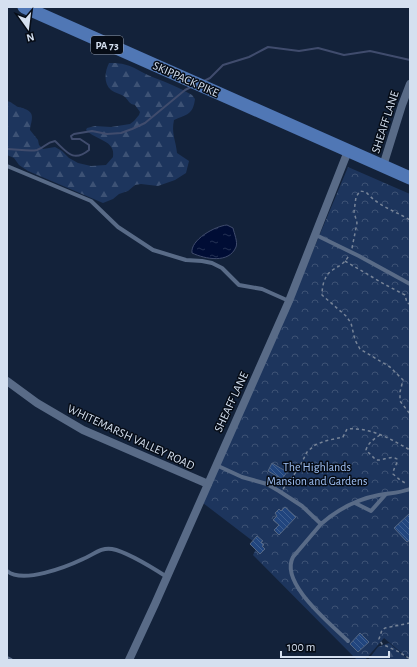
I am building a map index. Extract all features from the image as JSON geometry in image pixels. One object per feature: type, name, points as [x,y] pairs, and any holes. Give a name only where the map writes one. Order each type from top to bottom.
[{"type":"main road","name":"SKIPPACK PIKE","points":[[24,7],[348,151]]},
{"type":"main road","name":"PA 73","points":[[348,151],[410,178]]},
{"type":"street","name":"SHEAFF LANE","points":[[383,166],[402,104],[410,84]]},
{"type":"street","name":"SHEAFF LANE","points":[[128,660],[167,577],[215,465],[289,301],[348,151]]},
{"type":"street","name":"WHITEMARSH VALLEY ROAD","points":[[7,381],[36,403],[83,430],[208,484]]},
{"type":"lane","points":[[7,166],[92,201],[118,227],[153,250],[186,260],[212,263],[230,275],[239,284],[262,289],[289,301]]},
{"type":"lane","points":[[316,235],[410,284]]},
{"type":"lane","points":[[215,465],[242,477],[267,484],[302,506],[321,524]]},
{"type":"lane","points":[[348,641],[296,586],[290,569],[290,563],[293,557],[327,519],[355,503],[370,497],[402,492],[410,489]]},
{"type":"lane","points":[[355,503],[371,511],[386,494]]},
{"type":"lane","points":[[7,571],[15,576],[42,573],[81,560],[97,551],[110,549],[136,559],[167,577]]},
{"type":"lane","points":[[7,658],[11,660]]},
{"type":"path","points":[[410,220],[381,205],[371,198],[366,192],[360,191],[356,197],[354,212],[357,223],[354,245],[343,264],[330,272],[325,278],[322,295],[328,301],[336,305],[346,316],[350,322],[355,340],[360,348],[390,367],[404,380],[400,392],[400,400],[402,405],[410,414]]},
{"type":"path","points":[[345,261],[404,294],[407,303],[410,304]]},
{"type":"path","points":[[281,492],[299,468],[307,452],[315,445],[343,437],[348,429],[363,429],[393,440],[410,450]]},
{"type":"path","points":[[380,435],[367,446],[366,450],[376,460],[390,457],[397,459],[398,461],[393,474],[410,489]]},
{"type":"path","points":[[410,623],[385,628],[382,630],[380,639],[382,644],[410,659]]},
{"type":"green space","points":[[109,63],[128,65],[183,90],[192,95],[195,99],[191,111],[174,120],[173,125],[177,153],[189,161],[186,173],[175,180],[158,186],[141,184],[135,185],[128,191],[103,203],[28,171],[19,165],[14,158],[7,155],[7,101],[31,113],[32,118],[30,130],[43,149],[55,147],[78,163],[91,166],[106,165],[113,157],[111,147],[86,130],[87,128],[95,126],[111,127],[130,124],[140,112],[135,105],[130,103],[125,97],[108,87],[106,70]]},
{"type":"green space","name":"The Highlands Mansion and Gardens","points":[[348,167],[410,194],[410,660],[384,638],[365,660],[357,660],[253,555],[258,545],[203,503],[289,308]]},
{"type":"green space","points":[[389,643],[409,660],[368,660],[378,647]]},
{"type":"water","points":[[227,225],[233,228],[236,240],[236,247],[228,256],[216,259],[203,257],[192,253],[192,248],[195,243],[204,234],[216,228]]},
{"type":"building","points":[[272,463],[287,472],[282,479],[268,471]]},
{"type":"building","points":[[285,507],[296,517],[279,535],[274,530],[279,525],[273,520],[277,516],[275,513],[279,509],[281,511]]},
{"type":"building","points":[[410,513],[410,540],[407,542],[394,528]]},
{"type":"building","points":[[257,536],[263,541],[261,542],[264,545],[262,546],[265,549],[260,554],[250,544]]},
{"type":"building","points":[[360,633],[369,642],[358,652],[350,644]]},
{"type":"waterway","points":[[204,81],[210,78],[223,65],[249,57],[268,47],[299,51],[318,48],[344,55],[370,51],[410,60]]},
{"type":"waterway","points":[[7,149],[34,151],[55,141],[70,154],[79,156],[89,150],[89,145],[80,139],[72,139],[71,136],[74,134],[92,131],[107,134],[121,133],[132,129],[145,123],[185,90],[191,87]]}]
